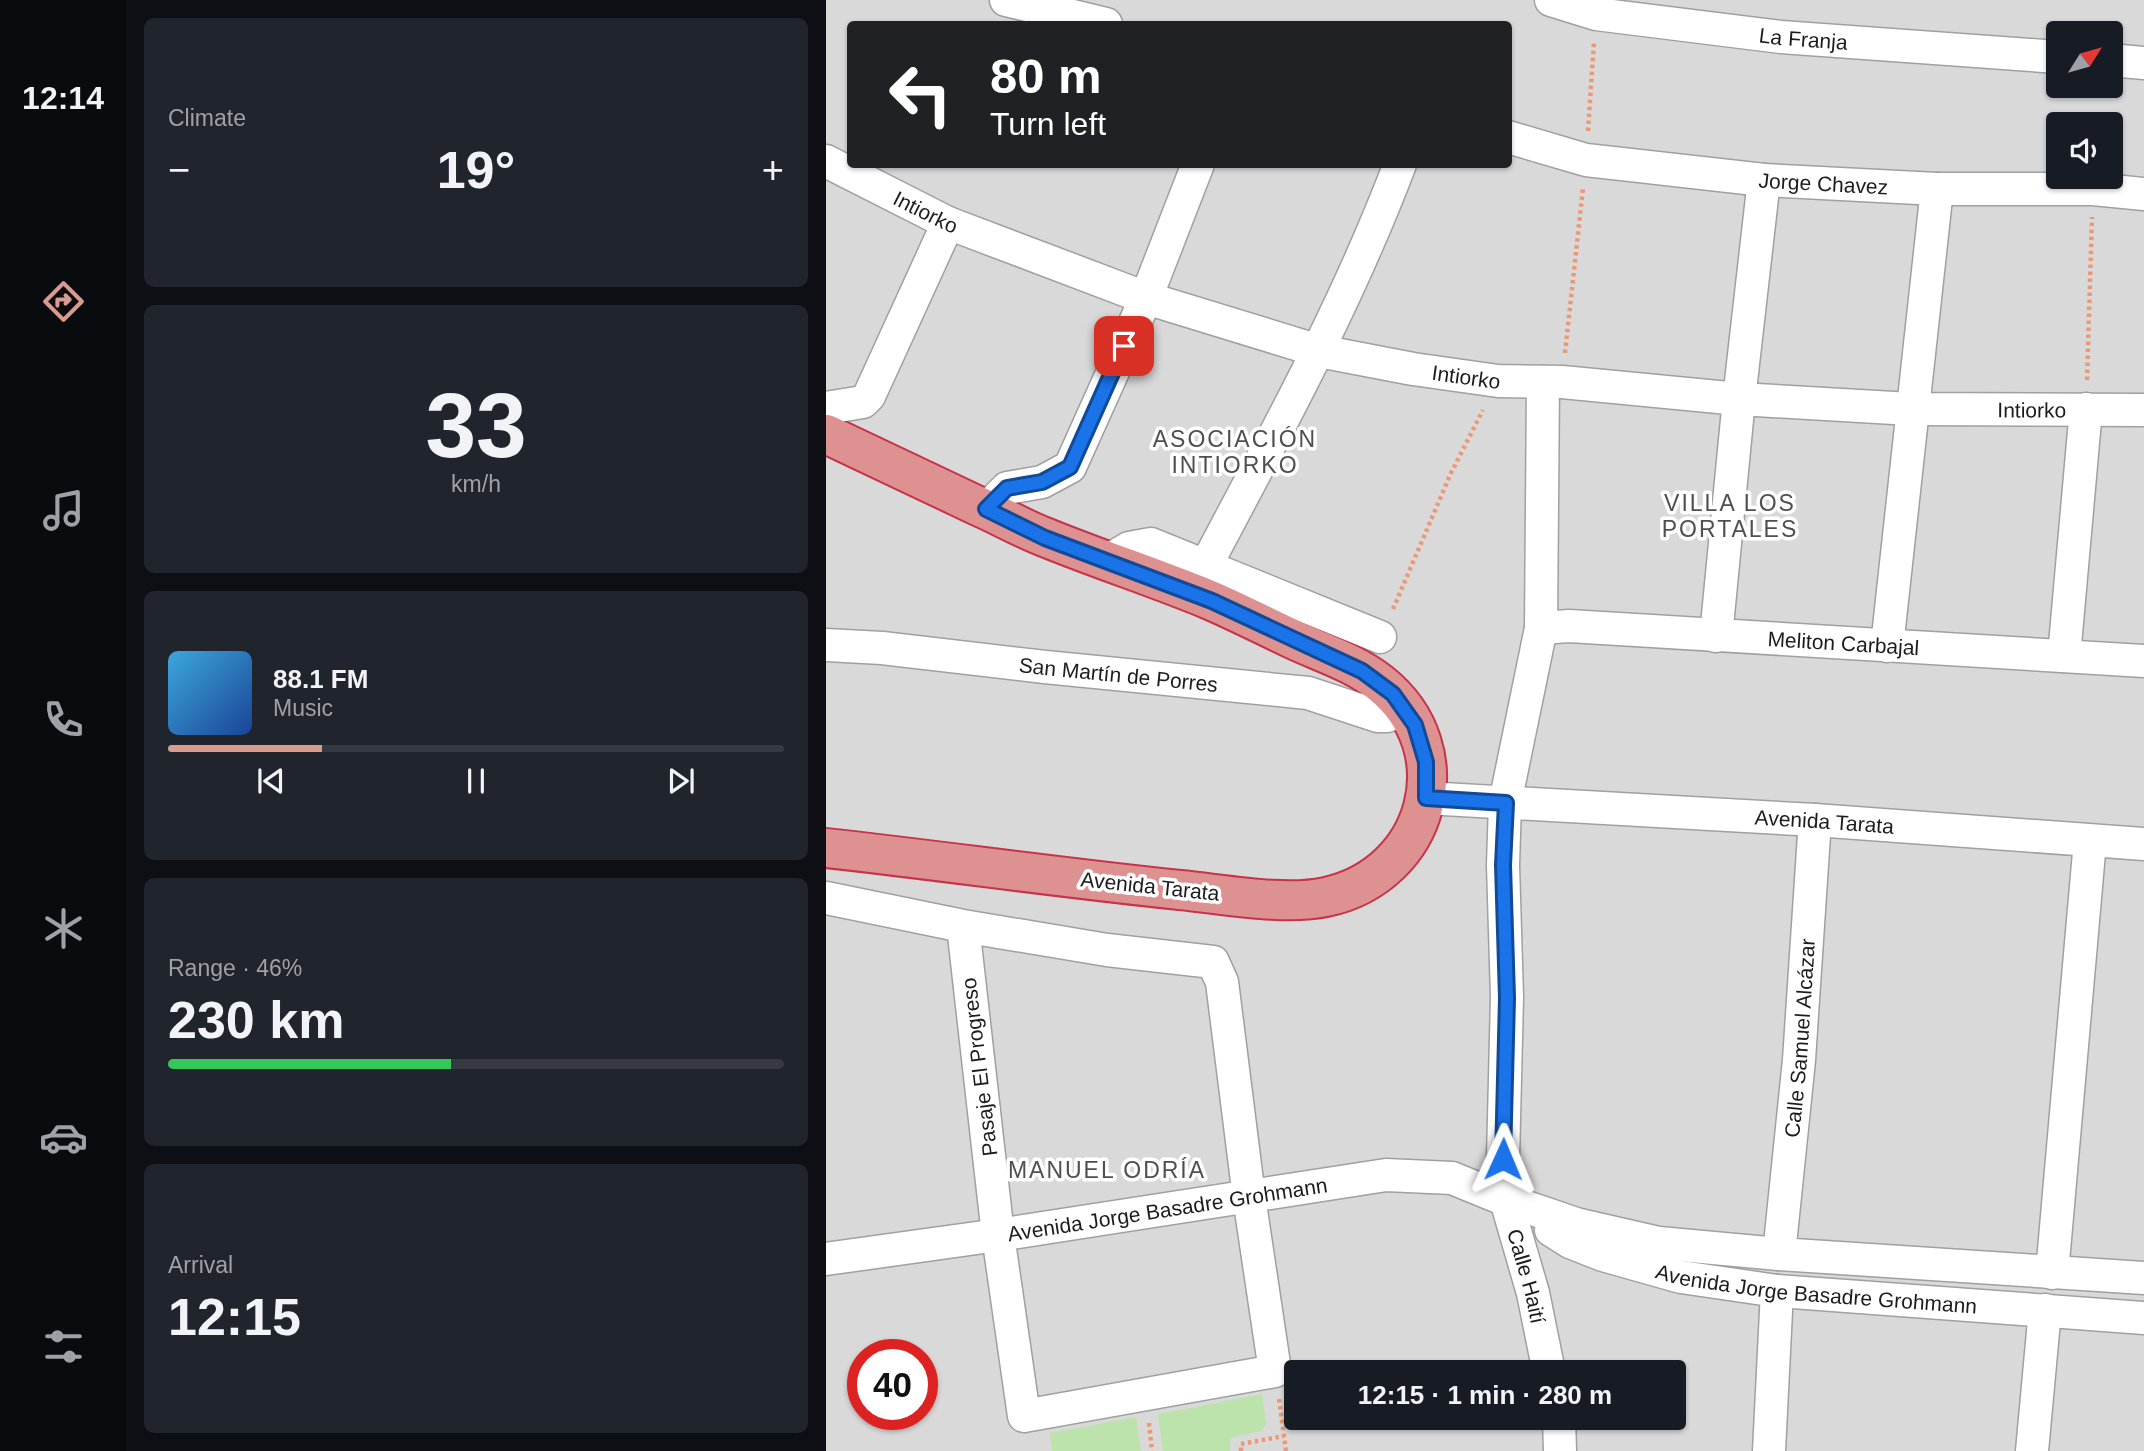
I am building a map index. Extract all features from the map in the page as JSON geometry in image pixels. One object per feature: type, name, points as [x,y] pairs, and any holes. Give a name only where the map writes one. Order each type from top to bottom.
[{"type":"highway","points":[[826,434],[1045,538],[1212,601],[1362,671],[1393,694],[1415,725],[1426,762],[1426,798]]},
{"type":"highway","name":"Avenida Tarata","points":[[826,848],[1258,898],[1322,898],[1344,892],[1384,869],[1413,833],[1426,798]]},
{"type":"street","points":[[1006,0],[1094,21]]},
{"type":"street","name":"La Franja","points":[[1551,0],[1597,14],[1782,37],[2046,56]]},
{"type":"street","points":[[2123,61],[2144,63]]},
{"type":"street","name":"Jorge Chavez","points":[[1512,138],[1586,160],[1764,180],[1937,189],[2046,189]]},
{"type":"street","name":"Intiorko","points":[[826,161],[948,223],[1146,298],[1319,351],[1413,369],[1498,381],[1543,382],[1739,400],[1911,409],[2144,410]]},
{"type":"street","points":[[986,509],[1007,488],[1042,482],[1070,467],[1146,298],[1196,168]]},
{"type":"street","points":[[1205,567],[1319,351],[1376,228],[1398,168]]},
{"type":"street","points":[[1716,636],[1764,180]]},
{"type":"street","points":[[1887,646],[1937,189]]},
{"type":"street","name":"Jorge Chavez","points":[[2093,189],[2144,194]]},
{"type":"street","points":[[826,408],[863,402],[869,396],[948,223]]},
{"type":"street","name":"Calle Haití","points":[[1543,382],[1541,628],[1506,803],[1503,865],[1507,998],[1503,1159],[1506,1200],[1533,1293],[1547,1360]]},
{"type":"street","points":[[2064,656],[2086,409]]},
{"type":"street","points":[[1107,561],[1129,548],[1151,544],[1380,637]]},
{"type":"street","name":"Meliton Carbajal","points":[[1541,628],[1569,626],[2144,661]]},
{"type":"street","name":"San Martín de Porres","points":[[826,645],[881,648],[1308,693],[1378,716],[1387,716],[1405,709]]},
{"type":"street","name":"Avenida Tarata","points":[[1426,798],[1815,820],[2144,844]]},
{"type":"street","name":"Calle Samuel Alcázar","points":[[1779,1254],[1799,1060],[1815,820]]},
{"type":"street","points":[[2052,1273],[2090,841]]},
{"type":"street","points":[[826,898],[963,926],[1107,950],[1213,962],[1222,982],[1275,1371]]},
{"type":"street","name":"Pasaje El Progreso","points":[[963,926],[998,1235],[1024,1416],[1275,1371]]},
{"type":"street","name":"Avenida Jorge Basadre Grohmann","points":[[826,1259],[1387,1175],[1452,1178],[1576,1224],[1659,1243],[1779,1254],[2144,1278]]},
{"type":"street","name":"Avenida Jorge Basadre Grohmann","points":[[1506,1200],[1570,1242],[1602,1255],[1681,1277],[1777,1291],[2144,1318]]},
{"type":"street","points":[[1769,1451],[1777,1291]]},
{"type":"street","points":[[2032,1451],[2045,1310]]},
{"type":"street","points":[[1559,1430],[1560,1451]]},
{"type":"path","points":[[2086,409],[2093,189]]},
{"type":"path","points":[[1380,637],[1451,473],[1498,381]]},
{"type":"path","points":[[1275,1371],[1286,1451]]},
{"type":"path","points":[[1241,1451],[1241,1444],[1284,1436]]},
{"type":"shaded area","points":[[826,0],[2144,0],[2144,1451],[826,1451]]},
{"type":"green space","points":[[1262,1394],[1266,1424],[1261,1431],[1230,1438],[1230,1451],[1163,1451],[1158,1414]]},
{"type":"green space","points":[[1136,1417],[1141,1451],[1052,1451],[1050,1433]]},
{"type":"district","name":"ASOCIACIÓN INTIORKO","points":[[1235,452]]},
{"type":"district","name":"VILLA LOS PORTALES","points":[[1730,516]]},
{"type":"district","name":"MANUEL ODRÍA","points":[[1107,1170]]},
{"type":"route","points":[[1124,346],[1070,467],[1042,482],[1007,488],[986,509],[1045,538],[1212,601],[1362,671],[1393,694],[1415,725],[1426,762],[1426,798],[1506,803],[1503,865],[1507,998],[1503,1159]]}]
